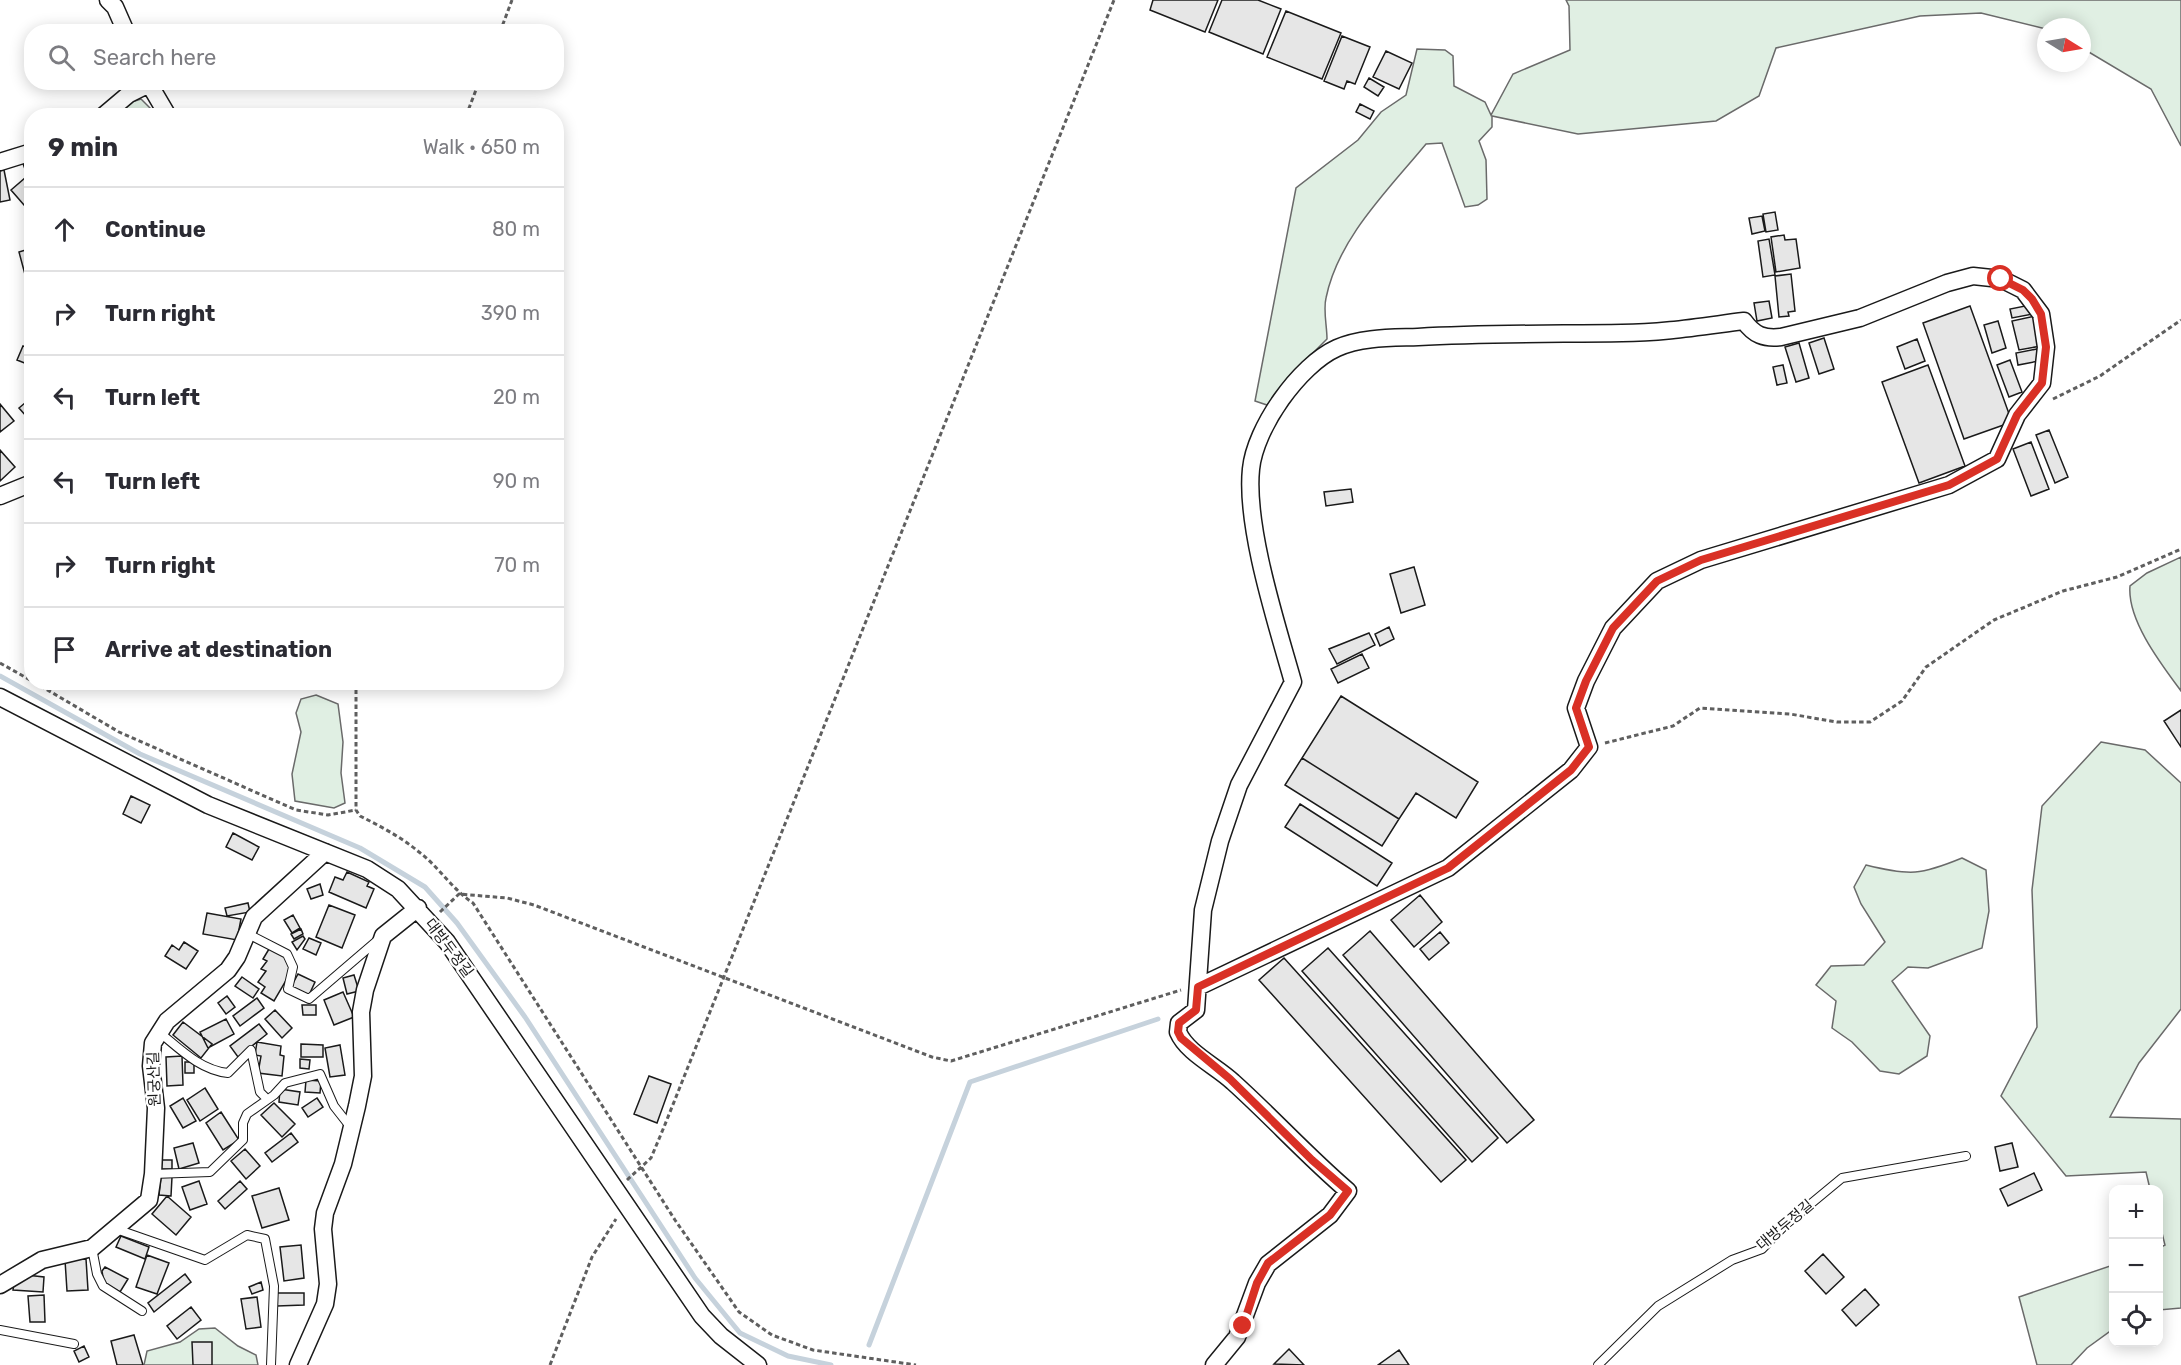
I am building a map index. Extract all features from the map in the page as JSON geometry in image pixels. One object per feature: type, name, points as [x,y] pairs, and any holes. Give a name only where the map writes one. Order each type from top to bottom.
[{"type":"street","points":[[108,0],[115,7],[122,24]]},
{"type":"street","points":[[113,108],[136,90]]},
{"type":"street","points":[[153,90],[163,108]]},
{"type":"street","points":[[0,162],[24,154]]},
{"type":"street","points":[[1198,987],[1448,868],[1571,770],[1589,747],[1576,708],[1586,681],[1613,628],[1657,581],[1701,560],[1949,485],[1997,459],[2017,415],[2042,383],[2046,347],[2041,314],[2023,290],[2001,279],[1973,276],[1947,282],[1860,318],[1771,338],[1756,334],[1744,321],[1626,333],[1482,333],[1349,343],[1312,363],[1290,389],[1255,449],[1250,487],[1262,561],[1293,682],[1239,785],[1220,840],[1203,910],[1196,1010],[1179,1023],[1178,1032],[1181,1038],[1230,1079],[1312,1160],[1348,1191],[1330,1215],[1268,1263],[1259,1278],[1237,1337],[1214,1365]]},
{"type":"street","points":[[0,496],[24,486]]},
{"type":"street","name":"대방두정길","points":[[0,697],[103,753],[208,805],[367,868],[398,889],[447,942],[702,1316],[721,1336],[758,1365]]},
{"type":"street","name":"원궁산길","points":[[0,1285],[42,1260],[92,1248],[149,1200],[153,1174],[156,1108],[151,1066],[153,1043],[167,1021],[228,970],[248,934],[254,917],[325,852]]},
{"type":"street","points":[[298,1365],[325,1304],[328,1284],[323,1229],[325,1213],[352,1130],[363,1076],[361,1012],[365,990],[382,936],[418,908]]},
{"type":"lane","points":[[248,934],[287,954],[293,968],[288,989],[309,999],[382,936]]},
{"type":"lane","points":[[159,1032],[202,1066],[215,1071],[228,1072],[251,1050],[258,1084],[267,1099]]},
{"type":"lane","points":[[153,1174],[210,1172],[243,1140],[243,1123],[246,1114],[285,1083],[320,1074],[334,1106],[352,1130]]},
{"type":"lane","name":"대방두정길","points":[[1598,1365],[1658,1306],[1732,1260],[1762,1249],[1784,1226],[1842,1178],[1966,1155]]},
{"type":"lane","points":[[116,1229],[205,1260],[247,1235],[265,1239],[274,1286],[271,1365]]},
{"type":"lane","points":[[92,1248],[103,1286],[142,1311]]},
{"type":"lane","points":[[0,1330],[74,1344]]},
{"type":"path","points":[[503,24],[512,0]]},
{"type":"path","points":[[639,1170],[651,1158],[661,1134],[1114,0]]},
{"type":"path","points":[[469,108],[476,90]]},
{"type":"path","points":[[2049,400],[2100,376],[2181,320]]},
{"type":"path","points":[[1589,747],[1672,726],[1700,708],[1790,714],[1837,722],[1870,722],[1902,701],[1926,667],[1994,621],[2063,591],[2117,577],[2181,549]]},
{"type":"path","points":[[0,663],[24,677]]},
{"type":"path","points":[[47,690],[119,732],[296,810],[328,815],[356,810]]},
{"type":"path","points":[[356,690],[356,810],[360,816],[396,834],[420,852],[459,894],[473,903],[710,1274],[739,1312],[772,1335],[813,1350],[916,1365]]},
{"type":"path","points":[[435,916],[459,894],[507,897],[723,976],[932,1057],[951,1061],[1198,987]]},
{"type":"path","points":[[550,1365],[592,1257],[605,1233],[627,1206]]},
{"type":"green space","points":[[1566,0],[2181,0],[2181,146],[2151,89],[2091,53],[2091,18],[2037,18],[2037,27],[1981,13],[1920,16],[1776,48],[1759,96],[1716,121],[1578,134],[1492,116],[1492,127],[1479,141],[1486,160],[1487,199],[1478,205],[1465,207],[1442,143],[1426,144],[1367,215],[1341,255],[1332,276],[1325,303],[1327,339],[1291,375],[1267,405],[1255,401],[1296,188],[1358,140],[1381,112],[1406,95],[1417,49],[1445,50],[1453,56],[1454,86],[1485,102],[1491,115],[1513,74],[1570,50],[1569,6]]},
{"type":"green space","points":[[141,99],[150,108],[125,108],[129,103]]},
{"type":"green space","points":[[2181,557],[2181,691],[2155,655],[2140,627],[2134,613],[2130,586],[2147,573]]},
{"type":"green space","points":[[316,695],[338,704],[343,742],[341,773],[345,803],[334,808],[295,801],[292,774],[301,732],[296,713],[301,699]]},
{"type":"green space","points":[[2101,742],[2145,750],[2181,783],[2181,1009],[2139,1063],[2110,1117],[2181,1119],[2181,1308],[2163,1310],[2163,1246],[2165,1245],[2163,1185],[2149,1185],[2146,1172],[2066,1176],[2001,1096],[2037,1027],[2032,890],[2042,806]]},
{"type":"green space","points":[[1962,858],[1986,870],[1989,911],[1982,948],[1928,968],[1908,967],[1892,981],[1930,1036],[1927,1056],[1899,1074],[1880,1071],[1852,1042],[1832,1028],[1836,1001],[1816,985],[1831,966],[1864,965],[1885,942],[1861,904],[1854,887],[1866,865],[1894,871],[1915,872],[1936,868]]},
{"type":"green space","points":[[2109,1266],[2109,1332],[2087,1348],[2071,1365],[2037,1365],[2019,1297]]},
{"type":"green space","points":[[215,1328],[238,1346],[256,1355],[258,1365],[144,1365],[147,1351],[180,1342],[199,1329]]},
{"type":"building","points":[[1153,0],[1218,0],[1205,32],[1150,10]]},
{"type":"building","points":[[1222,0],[1258,0],[1281,9],[1263,54],[1209,32]]},
{"type":"building","points":[[1286,11],[1341,33],[1322,79],[1267,57]]},
{"type":"building","points":[[1342,36],[1370,47],[1355,84],[1347,81],[1344,89],[1324,81]]},
{"type":"building","points":[[1386,51],[1412,63],[1399,89],[1373,77]]},
{"type":"building","points":[[1369,78],[1384,87],[1378,96],[1364,87]]},
{"type":"building","points":[[1360,104],[1374,111],[1370,119],[1356,112]]},
{"type":"building","points":[[4,170],[10,200],[0,202],[0,171]]},
{"type":"building","points":[[24,179],[24,205],[11,190]]},
{"type":"building","points":[[1775,212],[1778,230],[1766,232],[1763,214]]},
{"type":"building","points":[[1762,216],[1765,231],[1752,234],[1749,218]]},
{"type":"building","points":[[1784,235],[1785,240],[1796,239],[1800,268],[1776,272],[1771,237]]},
{"type":"building","points":[[1769,239],[1775,275],[1763,277],[1758,241]]},
{"type":"building","points":[[24,250],[24,271],[19,252]]},
{"type":"building","points":[[1791,274],[1795,311],[1788,312],[1789,316],[1779,317],[1775,276]]},
{"type":"building","points":[[1769,301],[1772,318],[1757,321],[1754,303]]},
{"type":"building","points":[[2030,305],[2033,314],[2012,318],[2010,309]]},
{"type":"building","points":[[1970,306],[2012,422],[1964,439],[1923,323]]},
{"type":"building","points":[[2035,316],[2041,346],[2019,350],[2012,321]]},
{"type":"building","points":[[1998,321],[2006,348],[1992,353],[1984,325]]},
{"type":"building","points":[[1824,338],[1834,369],[1819,374],[1809,343]]},
{"type":"building","points":[[1917,339],[1925,361],[1905,369],[1897,347]]},
{"type":"building","points":[[1799,343],[1809,378],[1796,382],[1785,347]]},
{"type":"building","points":[[23,346],[24,346],[24,363],[17,360]]},
{"type":"building","points":[[2037,349],[2039,361],[2018,365],[2016,353]]},
{"type":"building","points":[[2010,360],[2022,392],[2009,397],[1997,365]]},
{"type":"building","points":[[1783,365],[1787,383],[1777,385],[1773,367]]},
{"type":"building","points":[[1928,365],[1965,466],[1919,483],[1882,382]]},
{"type":"building","points":[[0,404],[14,421],[0,432]]},
{"type":"building","points":[[24,404],[24,414],[19,408]]},
{"type":"building","points":[[2049,430],[2068,477],[2055,483],[2036,435]]},
{"type":"building","points":[[2031,442],[2049,489],[2031,496],[2013,449]]},
{"type":"building","points":[[0,450],[15,467],[0,481]]},
{"type":"building","points":[[1351,489],[1353,502],[1326,506],[1324,492]]},
{"type":"building","points":[[1414,567],[1425,605],[1401,613],[1390,574]]},
{"type":"building","points":[[1389,627],[1394,639],[1380,646],[1375,634]]},
{"type":"building","points":[[1369,633],[1375,645],[1337,664],[1329,649]]},
{"type":"building","points":[[1362,654],[1369,668],[1338,683],[1331,669]]},
{"type":"building","points":[[1341,696],[1478,782],[1456,818],[1416,793],[1399,819],[1302,758]]},
{"type":"building","points":[[2181,710],[2181,747],[2164,721]]},
{"type":"building","points":[[1302,758],[1399,819],[1382,846],[1285,785]]},
{"type":"building","points":[[131,796],[150,805],[141,823],[123,814]]},
{"type":"building","points":[[1300,804],[1392,863],[1377,886],[1285,827]]},
{"type":"building","points":[[233,833],[259,847],[252,860],[226,847]]},
{"type":"building","points":[[347,872],[369,882],[367,886],[374,889],[366,908],[329,892],[335,877],[343,880]]},
{"type":"building","points":[[320,884],[323,895],[311,899],[307,889]]},
{"type":"building","points":[[1420,895],[1442,922],[1414,947],[1391,920]]},
{"type":"building","points":[[248,903],[250,912],[227,916],[225,908]]},
{"type":"building","points":[[329,905],[355,915],[342,948],[316,937]]},
{"type":"building","points":[[207,913],[241,919],[237,940],[203,934]]},
{"type":"building","points":[[293,915],[300,928],[292,933],[284,920]]},
{"type":"building","points":[[301,929],[303,934],[294,939],[291,934]]},
{"type":"building","points":[[1370,931],[1534,1120],[1507,1143],[1343,955]]},
{"type":"building","points":[[1440,932],[1449,943],[1429,960],[1420,949]]},
{"type":"building","points":[[303,936],[305,939],[297,950],[292,942]]},
{"type":"building","points":[[309,938],[321,943],[316,955],[303,949]]},
{"type":"building","points":[[184,942],[198,951],[186,969],[165,956],[172,945],[179,950]]},
{"type":"building","points":[[1328,948],[1498,1138],[1472,1162],[1302,971]]},
{"type":"building","points":[[269,949],[284,955],[291,972],[274,1001],[261,993],[265,987],[258,982],[266,971],[261,969],[267,961],[263,959]]},
{"type":"building","points":[[1284,958],[1466,1160],[1441,1182],[1259,980]]},
{"type":"building","points":[[298,974],[315,982],[309,995],[291,987]]},
{"type":"building","points":[[354,975],[359,991],[347,994],[343,978]]},
{"type":"building","points":[[242,977],[259,989],[253,998],[235,986]]},
{"type":"building","points":[[343,992],[354,1017],[334,1025],[324,1000]]},
{"type":"building","points":[[227,996],[235,1007],[226,1014],[218,1003]]},
{"type":"building","points":[[257,998],[264,1008],[240,1026],[233,1016]]},
{"type":"building","points":[[302,1005],[316,1005],[316,1015],[303,1015]]},
{"type":"building","points":[[275,1010],[292,1028],[282,1038],[265,1019]]},
{"type":"building","points":[[226,1019],[234,1034],[208,1048],[200,1032]]},
{"type":"building","points":[[183,1022],[212,1044],[201,1058],[173,1035]]},
{"type":"building","points":[[259,1024],[267,1034],[238,1057],[230,1046]]},
{"type":"building","points":[[257,1042],[281,1046],[280,1055],[284,1056],[282,1076],[258,1073],[261,1056],[255,1055]]},
{"type":"building","points":[[301,1044],[323,1045],[323,1057],[301,1057]]},
{"type":"building","points":[[340,1045],[345,1075],[330,1077],[325,1048]]},
{"type":"building","points":[[182,1056],[183,1085],[167,1086],[166,1057]]},
{"type":"building","points":[[300,1059],[310,1060],[309,1069],[300,1068]]},
{"type":"building","points":[[185,1062],[194,1062],[194,1073],[185,1073]]},
{"type":"building","points":[[649,1076],[671,1084],[657,1123],[634,1114]]},
{"type":"building","points":[[306,1080],[321,1081],[320,1093],[305,1092]]},
{"type":"building","points":[[205,1088],[218,1109],[200,1121],[187,1100]]},
{"type":"building","points":[[280,1089],[300,1092],[298,1105],[279,1102]]},
{"type":"building","points":[[183,1098],[196,1121],[183,1128],[170,1106]]},
{"type":"building","points":[[317,1098],[323,1107],[308,1117],[302,1108]]},
{"type":"building","points":[[274,1103],[295,1124],[282,1137],[261,1115]]},
{"type":"building","points":[[221,1112],[239,1140],[223,1150],[206,1123]]},
{"type":"building","points":[[291,1133],[298,1142],[272,1162],[265,1153]]},
{"type":"building","points":[[193,1143],[199,1163],[179,1169],[174,1148]]},
{"type":"building","points":[[2012,1143],[2018,1167],[2000,1171],[1995,1147]]},
{"type":"building","points":[[245,1149],[260,1166],[246,1179],[231,1161]]},
{"type":"building","points":[[160,1160],[172,1160],[172,1169],[160,1169]]},
{"type":"building","points":[[2034,1173],[2042,1190],[2008,1206],[2000,1189]]},
{"type":"building","points":[[161,1176],[172,1177],[171,1196],[159,1195]]},
{"type":"building","points":[[199,1181],[207,1204],[190,1210],[182,1187]]},
{"type":"building","points":[[240,1181],[247,1189],[225,1209],[218,1201]]},
{"type":"building","points":[[279,1188],[289,1220],[262,1228],[252,1196]]},
{"type":"building","points":[[167,1196],[191,1217],[176,1235],[152,1214]]},
{"type":"building","points":[[121,1236],[149,1247],[145,1259],[116,1247]]},
{"type":"building","points":[[301,1245],[304,1278],[284,1281],[280,1247]]},
{"type":"building","points":[[1823,1254],[1844,1277],[1826,1294],[1805,1271]]},
{"type":"building","points":[[147,1255],[169,1263],[157,1294],[136,1287]]},
{"type":"building","points":[[86,1259],[88,1290],[67,1291],[65,1260]]},
{"type":"building","points":[[105,1267],[128,1279],[120,1292],[104,1283],[102,1271]]},
{"type":"building","points":[[185,1274],[191,1282],[154,1312],[148,1303]]},
{"type":"building","points":[[26,1275],[44,1277],[43,1292],[13,1290],[14,1283]]},
{"type":"building","points":[[261,1282],[263,1290],[252,1294],[249,1287]]},
{"type":"building","points":[[1865,1289],[1879,1305],[1856,1326],[1842,1310]]},
{"type":"building","points":[[277,1293],[304,1293],[304,1305],[277,1306]]},
{"type":"building","points":[[44,1295],[45,1322],[30,1322],[28,1296]]},
{"type":"building","points":[[257,1297],[261,1327],[246,1329],[241,1299]]},
{"type":"building","points":[[191,1307],[201,1320],[177,1339],[167,1326]]},
{"type":"building","points":[[134,1335],[143,1365],[117,1365],[111,1341]]},
{"type":"building","points":[[192,1342],[212,1342],[212,1365],[193,1365]]},
{"type":"building","points":[[84,1346],[89,1357],[79,1362],[74,1351]]},
{"type":"building","points":[[1289,1349],[1304,1365],[1274,1364]]},
{"type":"building","points":[[1399,1350],[1409,1365],[1378,1365]]},
{"type":"waterway","points":[[0,676],[24,689]]},
{"type":"waterway","points":[[25,690],[140,754],[360,848],[425,887],[457,923],[525,1017],[695,1278],[740,1333],[788,1356],[831,1365]]},
{"type":"waterway","points":[[869,1345],[970,1082],[1158,1019]]},
{"type":"route","points":[[1243,1326],[1257,1283],[1268,1263],[1330,1215],[1348,1191],[1312,1160],[1230,1079],[1181,1038],[1178,1032],[1179,1023],[1194,1014],[1198,987],[1448,868],[1571,770],[1589,747],[1576,708],[1586,681],[1613,628],[1657,581],[1701,560],[1949,485],[1997,459],[2017,415],[2042,383],[2046,347],[2041,314],[2032,299],[2023,290],[2001,279]]}]
